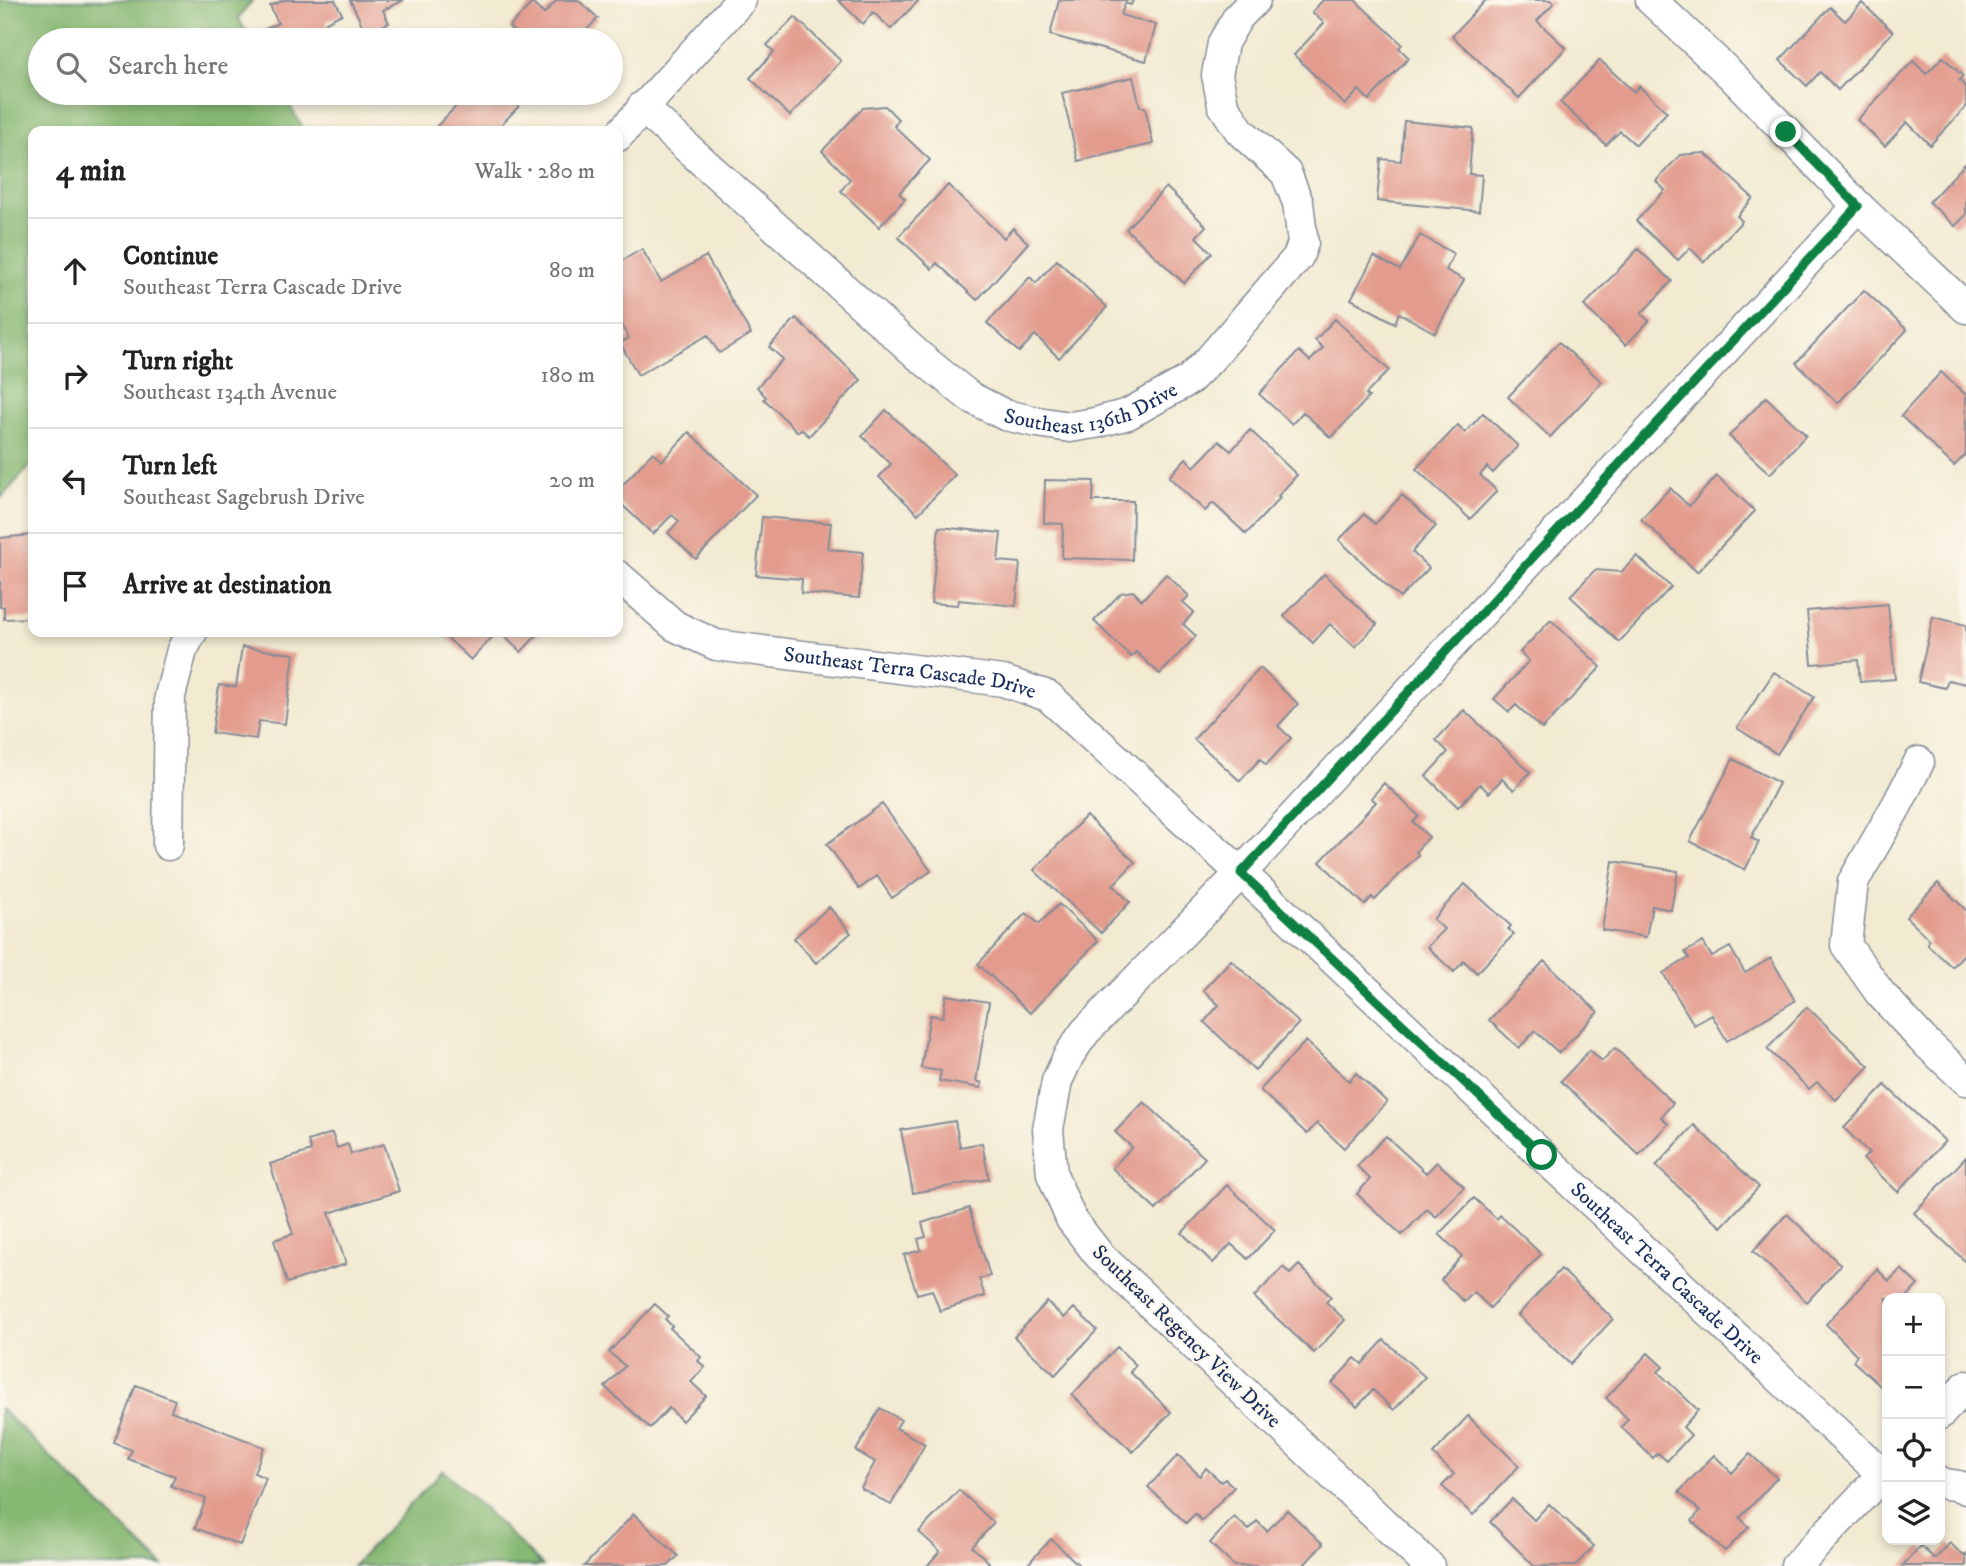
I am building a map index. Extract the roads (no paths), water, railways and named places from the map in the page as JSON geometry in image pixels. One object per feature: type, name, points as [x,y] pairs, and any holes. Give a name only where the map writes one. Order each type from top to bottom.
[{"type":"street","points":[[623,130],[741,0]]},
{"type":"street","name":"Southeast 136th Drive","points":[[642,107],[919,356],[970,397],[1005,415],[1037,422],[1070,427],[1095,423],[1129,414],[1189,380],[1218,350],[1298,257],[1301,250],[1303,243],[1298,203],[1286,173],[1240,131],[1223,105],[1217,75],[1223,43],[1238,17],[1255,0]]},
{"type":"street","points":[[1651,0],[1732,77],[1858,206],[1966,307]]},
{"type":"street","name":"Southeast Regency View Drive","points":[[1429,1566],[1099,1255],[1071,1219],[1052,1174],[1048,1129],[1057,1081],[1069,1055],[1085,1032],[1241,873],[1858,206]]},
{"type":"street","name":"Southeast Terra Cascade Drive","points":[[623,580],[675,626],[716,645],[1003,681],[1048,696],[1882,1470]]},
{"type":"street","points":[[169,845],[170,696],[182,650],[189,637]]},
{"type":"street","points":[[1919,762],[1853,882],[1846,945],[1880,993],[1922,1039],[1966,1080]]},
{"type":"street","points":[[1945,1409],[1966,1386]]},
{"type":"street","points":[[1796,1566],[1882,1478]]},
{"type":"street","points":[[1945,1484],[1966,1489]]}]
